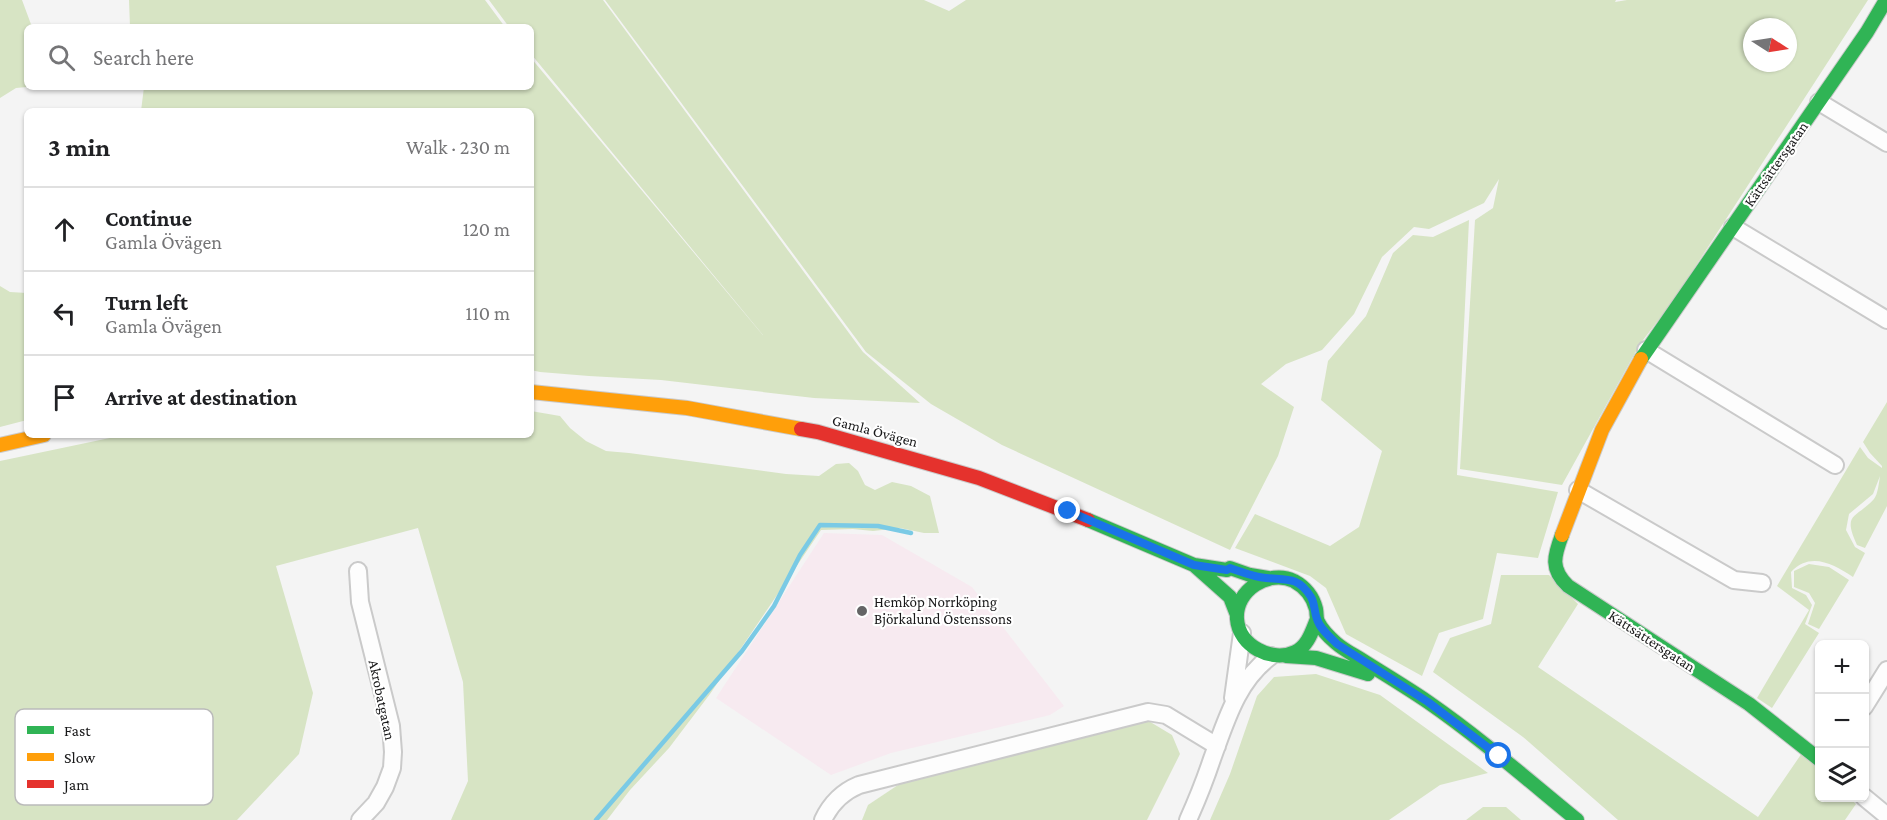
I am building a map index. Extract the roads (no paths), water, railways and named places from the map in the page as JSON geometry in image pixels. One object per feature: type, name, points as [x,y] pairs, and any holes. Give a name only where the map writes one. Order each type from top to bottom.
[{"type":"street","name":"Kättsättersgatan","points":[[1815,756],[1749,704],[1568,586],[1559,578],[1554,566],[1556,551],[1602,430],[1628,381],[1647,350],[1867,32],[1886,0]]},
{"type":"street","points":[[1819,102],[1887,143]]},
{"type":"street","points":[[1732,226],[1887,320]]},
{"type":"street","points":[[1647,350],[1835,465]]},
{"type":"street","name":"Gamla Övägen","points":[[534,392],[687,408],[818,432],[979,478],[1068,511],[1194,565],[1227,570],[1230,568],[1250,575],[1289,579],[1307,591],[1316,609],[1317,620],[1337,644],[1428,702],[1577,820]]},
{"type":"street","points":[[0,445],[31,438]]},
{"type":"street","points":[[1578,490],[1734,580],[1762,583]]},
{"type":"street","name":"Gamla Övägen","points":[[1194,565],[1230,597],[1242,633]]},
{"type":"street","name":"Akrobatgatan","points":[[358,571],[360,602],[391,726],[393,752],[392,768],[385,787],[376,803],[360,820]]},
{"type":"street","points":[[1237,615],[1243,596],[1250,588],[1268,578]]},
{"type":"street","points":[[1188,820],[1232,705],[1246,681],[1260,664],[1279,656],[1296,653],[1311,639],[1317,620]]},
{"type":"street","points":[[1242,633],[1256,649],[1279,656]]},
{"type":"street","points":[[1232,705],[1242,633]]},
{"type":"street","name":"Gamla Övägen","points":[[1279,656],[1316,658],[1403,686]]},
{"type":"street","points":[[1869,699],[1887,670]]},
{"type":"street","points":[[823,820],[838,797],[859,785],[1148,712],[1166,715],[1217,746]]},
{"type":"street","points":[[1869,801],[1887,816]]},
{"type":"waterway","points":[[596,820],[742,651],[774,606],[800,555],[820,525],[878,526],[911,533]]},
{"type":"place","name":"Hemköp Norrköping Björkalund Östenssons","points":[[862,611]]}]
